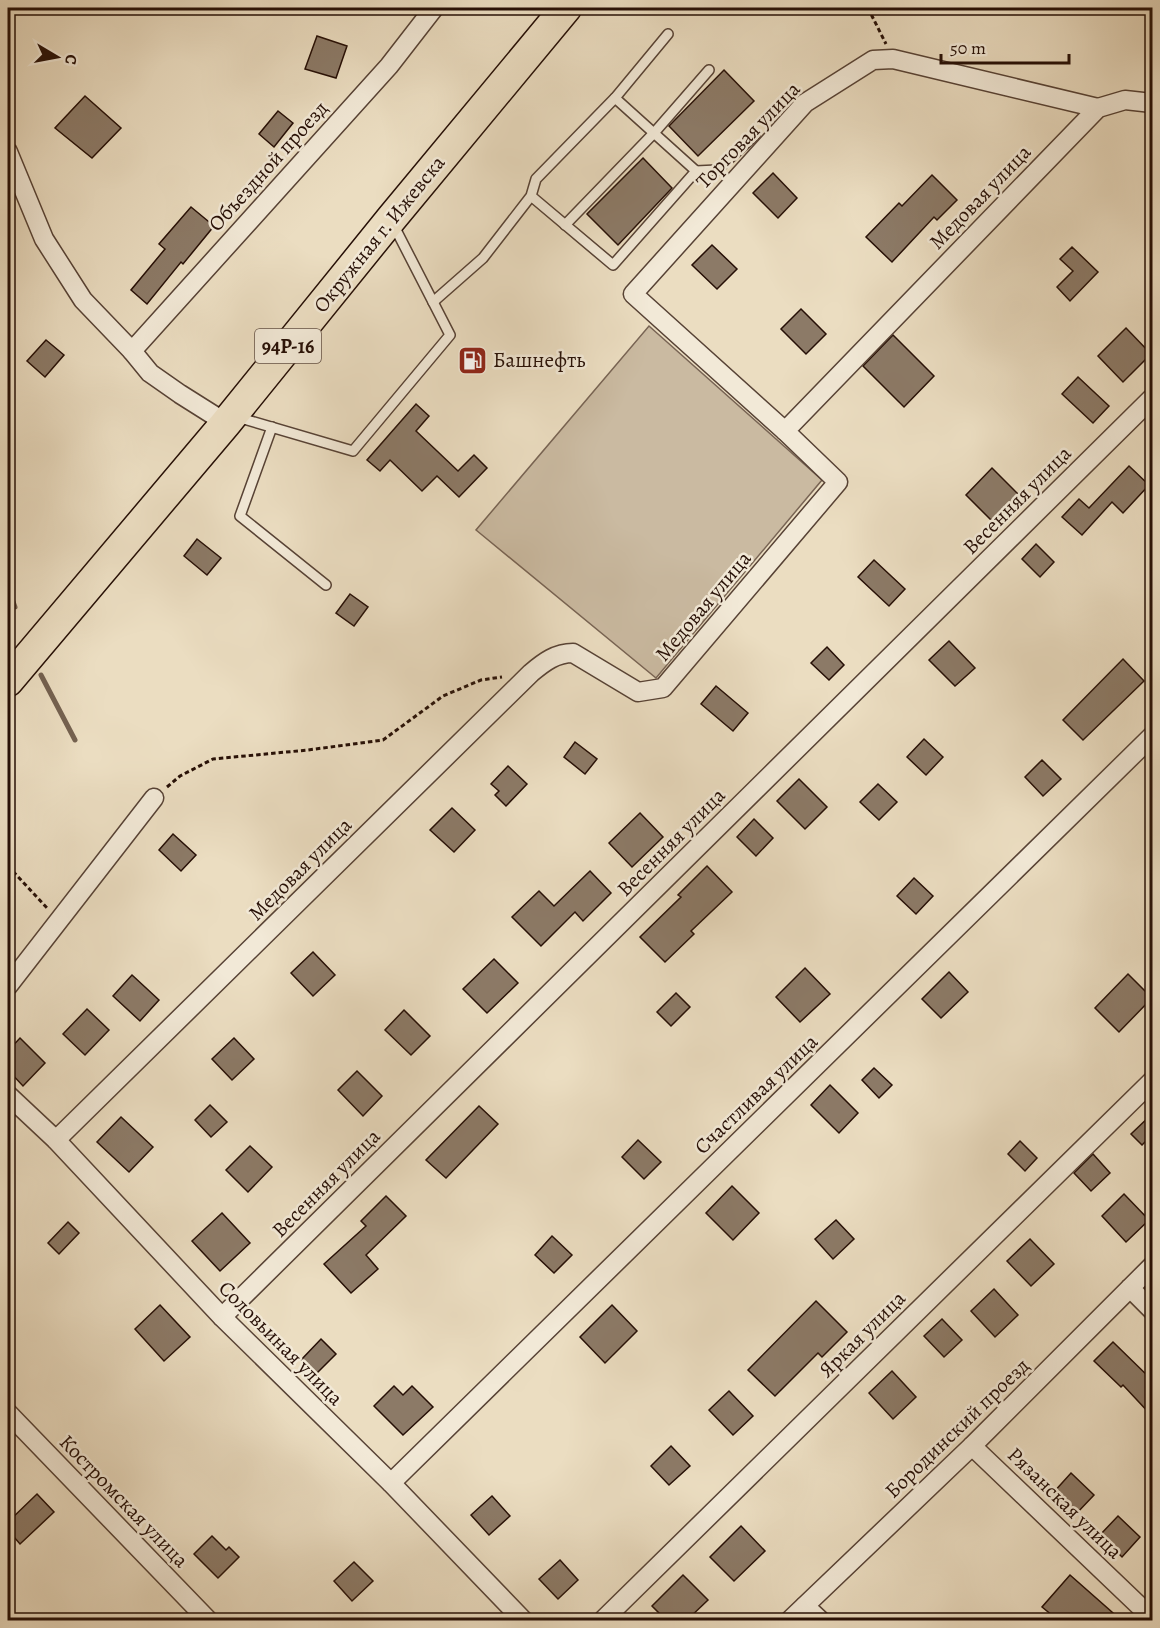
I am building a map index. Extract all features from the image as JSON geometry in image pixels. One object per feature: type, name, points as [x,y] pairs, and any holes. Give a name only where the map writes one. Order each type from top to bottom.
[{"type":"main road","name":"Окружная г. Ижевска","points":[[8,681],[229,419],[566,8]]},
{"type":"street","name":"Объездной проезд","points":[[132,351],[389,66],[434,8]]},
{"type":"street","name":"Торговая улица","points":[[785,431],[633,294],[805,103],[873,60],[893,59],[1098,108]]},
{"type":"street","points":[[1098,108],[1125,100],[1152,103]]},
{"type":"street","name":"Медовая улица","points":[[56,1140],[531,673],[545,662],[562,653],[573,653],[638,692],[663,688],[837,482],[785,431],[1098,108]]},
{"type":"street","points":[[8,152],[44,238],[83,300],[150,373],[229,419]]},
{"type":"street","name":"Весенняя улица","points":[[222,1317],[1152,398]]},
{"type":"street","name":"Счастливая улица","points":[[391,1483],[1152,736]]},
{"type":"street","points":[[8,986],[154,798]]},
{"type":"street","name":"Яркая улица","points":[[603,1620],[1152,1081]]},
{"type":"street","name":"Соловьиная улица","points":[[8,1095],[56,1140],[222,1317],[391,1483],[523,1620]]},
{"type":"street","name":"Бородинский проезд","points":[[790,1620],[972,1446],[1152,1266]]},
{"type":"street","points":[[1130,1288],[1152,1310]]},
{"type":"street","name":"Костромская улица","points":[[8,1413],[208,1620]]},
{"type":"street","name":"Рязанская улица","points":[[972,1446],[1152,1618]]},
{"type":"street","points":[[805,1606],[820,1620]]},
{"type":"lane","points":[[434,302],[483,258],[531,196],[536,179],[615,98],[668,34]]},
{"type":"lane","points":[[565,225],[654,133],[709,70]]},
{"type":"lane","points":[[615,98],[696,171],[717,170],[755,135]]},
{"type":"lane","points":[[531,196],[612,265],[696,171]]},
{"type":"lane","points":[[229,419],[272,427],[353,451],[450,335],[391,219]]},
{"type":"lane","points":[[272,427],[240,516],[326,585]]},
{"type":"path","points":[[868,8],[893,59]]},
{"type":"path","points":[[154,798],[180,776],[213,759],[384,740],[443,696],[481,680],[531,673]]},
{"type":"path","points":[[8,866],[59,920]]},
{"type":"shaded area","points":[[649,326],[822,480],[656,678],[476,530]]},
{"type":"building","points":[[317,36],[347,46],[336,78],[305,69]]},
{"type":"building","points":[[724,70],[754,101],[698,156],[669,126]]},
{"type":"building","points":[[85,96],[121,128],[92,158],[55,128]]},
{"type":"building","points":[[278,111],[293,123],[274,147],[259,134]]},
{"type":"building","points":[[643,158],[672,188],[618,245],[587,214]]},
{"type":"building","points":[[773,173],[797,198],[778,218],[753,193]]},
{"type":"building","points":[[932,175],[957,200],[937,220],[934,217],[892,262],[866,237],[899,203],[902,206]]},
{"type":"building","points":[[191,207],[214,226],[147,304],[131,290],[165,249],[159,244]]},
{"type":"building","points":[[712,245],[737,269],[717,289],[692,265]]},
{"type":"building","points":[[1072,247],[1098,272],[1070,301],[1057,287],[1073,271],[1060,259]]},
{"type":"building","points":[[801,309],[826,334],[806,354],[781,329]]},
{"type":"building","points":[[1126,328],[1151,354],[1123,382],[1098,356]]},
{"type":"building","points":[[893,335],[934,376],[904,407],[863,366]]},
{"type":"building","points":[[46,340],[64,355],[45,377],[27,361]]},
{"type":"building","points":[[1078,377],[1109,406],[1093,423],[1062,394]]},
{"type":"building","points":[[416,404],[429,416],[416,431],[458,471],[474,455],[487,468],[459,497],[437,476],[422,491],[390,460],[380,471],[367,460]]},
{"type":"building","points":[[1129,466],[1149,485],[1123,513],[1112,502],[1082,535],[1062,517],[1079,499],[1089,508]]},
{"type":"building","points":[[992,468],[1020,496],[994,523],[966,495]]},
{"type":"building","points":[[197,539],[221,558],[207,575],[184,556]]},
{"type":"building","points":[[1036,544],[1054,562],[1040,577],[1022,559]]},
{"type":"building","points":[[874,560],[905,589],[889,606],[858,577]]},
{"type":"building","points":[[350,594],[368,607],[354,626],[336,613]]},
{"type":"building","points":[[949,641],[975,668],[955,686],[929,660]]},
{"type":"building","points":[[827,647],[844,665],[829,680],[811,663]]},
{"type":"building","points":[[1123,659],[1144,681],[1083,740],[1063,720]]},
{"type":"building","points":[[716,686],[748,713],[733,731],[701,704]]},
{"type":"building","points":[[924,739],[943,757],[926,775],[907,757]]},
{"type":"building","points":[[575,742],[597,759],[585,774],[564,757]]},
{"type":"building","points":[[1042,760],[1061,779],[1043,796],[1025,777]]},
{"type":"building","points":[[508,766],[527,784],[506,806],[495,795],[499,791],[491,784]]},
{"type":"building","points":[[799,779],[827,807],[805,829],[777,801]]},
{"type":"building","points":[[878,784],[897,802],[879,820],[860,802]]},
{"type":"building","points":[[452,808],[475,830],[454,852],[430,830]]},
{"type":"building","points":[[640,813],[663,837],[632,867],[609,843]]},
{"type":"building","points":[[754,819],[773,838],[756,856],[737,837]]},
{"type":"building","points":[[173,834],[196,855],[181,871],[159,850]]},
{"type":"building","points":[[707,866],[732,892],[691,931],[694,934],[665,962],[640,937],[681,897],[678,895]]},
{"type":"building","points":[[590,871],[611,893],[583,921],[575,912],[541,946],[512,917],[539,891],[554,906]]},
{"type":"building","points":[[914,878],[933,896],[916,914],[897,896]]},
{"type":"building","points":[[313,952],[335,975],[313,996],[291,973]]},
{"type":"building","points":[[494,959],[518,983],[487,1013],[463,989]]},
{"type":"building","points":[[805,968],[830,994],[800,1022],[776,997]]},
{"type":"building","points":[[949,972],[968,992],[941,1018],[922,999]]},
{"type":"building","points":[[1128,974],[1152,998],[1119,1032],[1095,1008]]},
{"type":"building","points":[[132,975],[159,1000],[140,1021],[113,996]]},
{"type":"building","points":[[676,993],[690,1007],[671,1026],[657,1012]]},
{"type":"building","points":[[87,1009],[109,1030],[85,1055],[63,1034]]},
{"type":"building","points":[[404,1010],[430,1036],[411,1055],[385,1030]]},
{"type":"building","points":[[20,1038],[45,1063],[23,1086],[8,1070],[8,1051]]},
{"type":"building","points":[[234,1038],[254,1059],[232,1080],[212,1059]]},
{"type":"building","points":[[874,1068],[892,1085],[879,1098],[862,1080]]},
{"type":"building","points":[[357,1071],[382,1096],[363,1116],[338,1090]]},
{"type":"building","points":[[830,1085],[858,1113],[839,1133],[811,1105]]},
{"type":"building","points":[[210,1105],[227,1122],[211,1137],[195,1120]]},
{"type":"building","points":[[479,1106],[498,1124],[446,1178],[426,1160]]},
{"type":"building","points":[[1152,1114],[1152,1135],[1142,1145],[1131,1134]]},
{"type":"building","points":[[121,1117],[153,1147],[129,1172],[97,1142]]},
{"type":"building","points":[[638,1140],[661,1162],[644,1179],[622,1157]]},
{"type":"building","points":[[1020,1141],[1037,1158],[1025,1171],[1008,1154]]},
{"type":"building","points":[[250,1146],[272,1167],[248,1192],[226,1170]]},
{"type":"building","points":[[1093,1154],[1110,1173],[1091,1191],[1074,1173]]},
{"type":"building","points":[[732,1186],[759,1213],[733,1240],[706,1213]]},
{"type":"building","points":[[1124,1194],[1149,1220],[1126,1242],[1102,1216]]},
{"type":"building","points":[[386,1196],[406,1216],[366,1255],[378,1269],[351,1293],[324,1264],[366,1226],[361,1221]]},
{"type":"building","points":[[222,1213],[250,1243],[220,1271],[192,1241]]},
{"type":"building","points":[[836,1220],[854,1239],[833,1259],[815,1239]]},
{"type":"building","points":[[68,1222],[79,1233],[59,1254],[48,1243]]},
{"type":"building","points":[[552,1236],[572,1255],[554,1273],[535,1255]]},
{"type":"building","points":[[1030,1239],[1054,1264],[1031,1286],[1007,1261]]},
{"type":"building","points":[[994,1289],[1018,1315],[995,1337],[971,1311]]},
{"type":"building","points":[[816,1301],[847,1332],[822,1357],[818,1353],[775,1396],[748,1370]]},
{"type":"building","points":[[160,1305],[190,1337],[164,1361],[135,1329]]},
{"type":"building","points":[[612,1305],[637,1331],[605,1363],[580,1337]]},
{"type":"building","points":[[942,1319],[962,1340],[944,1357],[924,1336]]},
{"type":"building","points":[[321,1339],[336,1354],[316,1374],[301,1360]]},
{"type":"building","points":[[1113,1342],[1152,1380],[1152,1416],[1123,1385],[1121,1387],[1094,1361]]},
{"type":"building","points":[[892,1371],[916,1397],[893,1419],[869,1393]]},
{"type":"building","points":[[394,1386],[403,1395],[412,1386],[433,1407],[403,1435],[374,1406]]},
{"type":"building","points":[[729,1391],[753,1416],[733,1435],[709,1410]]},
{"type":"building","points":[[671,1446],[690,1466],[669,1485],[651,1466]]},
{"type":"building","points":[[1071,1473],[1094,1495],[1076,1514],[1053,1493]]},
{"type":"building","points":[[37,1494],[54,1512],[20,1544],[8,1530],[8,1522]]},
{"type":"building","points":[[492,1496],[510,1516],[489,1535],[471,1515]]},
{"type":"building","points":[[1118,1516],[1140,1537],[1122,1557],[1100,1535]]},
{"type":"building","points":[[741,1526],[765,1551],[734,1581],[710,1557]]},
{"type":"building","points":[[212,1536],[226,1550],[229,1547],[239,1557],[218,1578],[194,1554]]},
{"type":"building","points":[[560,1560],[578,1580],[558,1599],[539,1579]]},
{"type":"building","points":[[354,1562],[373,1581],[352,1601],[334,1581]]},
{"type":"building","points":[[683,1575],[708,1600],[687,1620],[666,1620],[652,1606]]},
{"type":"building","points":[[1070,1575],[1121,1620],[1058,1620],[1042,1607]]},
{"type":"waterway","points":[[8,588],[15,607]]},
{"type":"waterway","points":[[41,675],[75,740]]},
{"type":"place","name":"Башнефть","points":[[472,360]]}]
